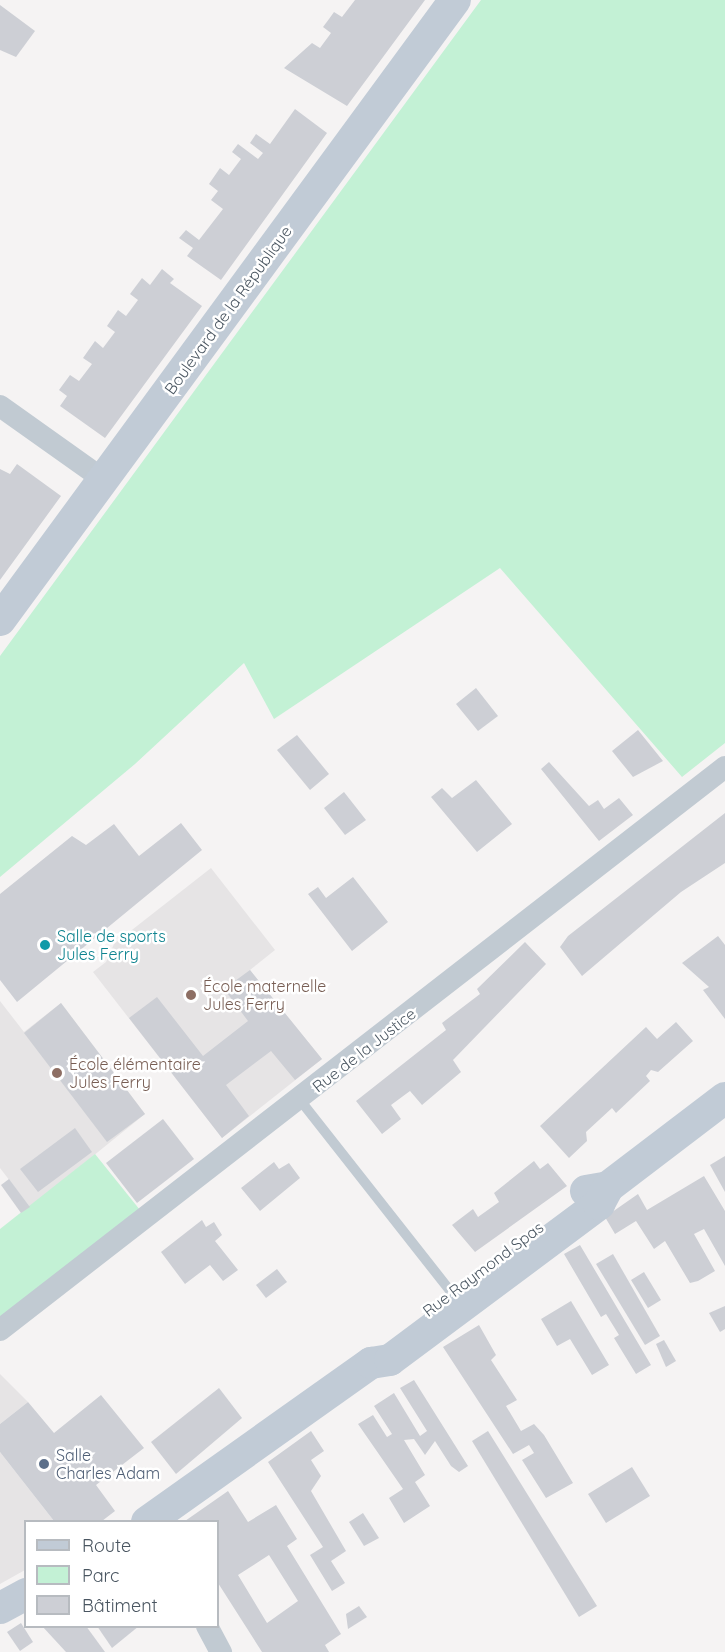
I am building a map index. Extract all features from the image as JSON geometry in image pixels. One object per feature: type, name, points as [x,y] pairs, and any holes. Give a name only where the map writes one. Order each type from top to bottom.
[{"type":"street","name":"Boulevard de la République","points":[[0,620],[455,0]]},
{"type":"street","points":[[0,406],[104,480]]},
{"type":"street","name":"Rue de la Justice","points":[[0,1330],[300,1100],[725,767]]},
{"type":"street","name":"Rue Raymond Spas","points":[[148,1520],[370,1363],[390,1360],[456,1299],[599,1204],[608,1187],[725,1098]]},
{"type":"street","points":[[0,1608],[24,1595]]},
{"type":"street","points":[[208,1628],[222,1652]]},
{"type":"lane","points":[[300,1100],[456,1299]]},
{"type":"shaded area","name":"École maternelle Jules Ferry","points":[[211,868],[275,950],[250,970],[322,1059],[222,1138],[93,972],[106,962],[114,944]]},
{"type":"shaded area","name":"École élémentaire Jules Ferry","points":[[0,1001],[24,1032],[61,1003],[145,1114],[30,1207],[0,1168]]},
{"type":"shaded area","points":[[0,1374],[28,1402],[0,1424]]},
{"type":"shaded area","points":[[0,1452],[53,1520],[24,1520],[24,1571],[0,1584]]},
{"type":"green space","points":[[481,0],[725,0],[725,743],[682,777],[500,568],[274,719],[244,663],[135,764],[0,877],[0,656]]},
{"type":"green space","points":[[95,1154],[140,1210],[0,1318],[0,1229]]},
{"type":"building","points":[[355,0],[425,0],[347,106],[284,68],[312,43],[320,48],[331,33],[323,27],[334,12],[342,17]]},
{"type":"building","points":[[0,5],[35,31],[16,57],[0,50]]},
{"type":"building","points":[[295,109],[327,133],[221,280],[187,256],[193,248],[179,238],[186,230],[199,240],[223,209],[211,200],[218,191],[209,184],[220,168],[229,175],[241,159],[232,152],[238,144],[258,159],[263,153],[250,143],[256,134],[270,144]]},
{"type":"building","points":[[162,269],[174,279],[170,283],[202,306],[105,438],[60,406],[67,396],[59,390],[70,375],[79,381],[92,364],[83,358],[95,341],[103,348],[115,332],[107,326],[118,310],[126,316],[138,300],[130,294],[142,278],[150,285]]},
{"type":"building","points":[[17,464],[61,496],[0,580],[0,469],[10,474]]},
{"type":"building","points":[[476,688],[498,716],[478,731],[456,704]]},
{"type":"building","points":[[638,730],[663,761],[633,777],[612,751]]},
{"type":"building","points":[[297,735],[329,774],[310,790],[277,750]]},
{"type":"building","points":[[549,762],[589,806],[598,800],[604,809],[619,798],[633,815],[599,841],[541,769]]},
{"type":"building","points":[[476,780],[512,824],[477,852],[431,797],[442,788],[452,798]]},
{"type":"building","points":[[344,792],[366,820],[345,835],[324,808]]},
{"type":"building","points":[[725,813],[725,863],[681,892],[582,976],[560,947],[568,936]]},
{"type":"building","name":"Salle de sports Jules Ferry","points":[[181,823],[202,850],[17,1002],[0,980],[0,894],[72,836],[86,845],[114,824],[139,856]]},
{"type":"building","points":[[353,877],[388,922],[352,951],[308,894],[318,887],[326,898]]},
{"type":"building","points":[[718,936],[725,945],[725,1019],[703,990],[709,987],[682,963]]},
{"type":"building","points":[[525,942],[546,964],[453,1060],[461,1072],[422,1105],[410,1091],[391,1105],[401,1119],[382,1134],[356,1101],[446,1030],[442,1023],[480,994],[477,989]]},
{"type":"building","points":[[250,970],[322,1059],[295,1080],[271,1051],[226,1085],[249,1116],[222,1138],[129,1018],[157,997],[203,1056],[248,1021],[224,989]]},
{"type":"building","points":[[61,1003],[145,1114],[107,1142],[24,1033]]},
{"type":"building","points":[[676,1022],[693,1041],[658,1072],[651,1070],[646,1076],[650,1081],[616,1113],[612,1108],[586,1132],[587,1141],[569,1158],[540,1126],[646,1027],[657,1039]]},
{"type":"building","points":[[163,1119],[194,1159],[137,1203],[106,1163]]},
{"type":"building","points":[[75,1128],[92,1152],[38,1192],[20,1169]]},
{"type":"building","points":[[725,1156],[725,1192],[710,1165]]},
{"type":"building","points":[[534,1161],[540,1169],[548,1163],[567,1186],[475,1252],[452,1225],[473,1209],[478,1217],[499,1202],[494,1193]]},
{"type":"building","points":[[274,1162],[279,1169],[289,1163],[300,1178],[260,1211],[241,1188]]},
{"type":"building","points":[[704,1176],[725,1211],[725,1266],[704,1229],[694,1234],[715,1271],[690,1283],[665,1241],[654,1249],[636,1221],[615,1234],[605,1217],[638,1194],[647,1210]]},
{"type":"building","points":[[9,1179],[30,1207],[21,1213],[1,1185]]},
{"type":"building","points":[[202,1220],[206,1227],[214,1222],[222,1235],[215,1241],[238,1270],[223,1281],[210,1265],[185,1284],[161,1252]]},
{"type":"building","points":[[580,1245],[651,1365],[636,1374],[614,1338],[619,1335],[606,1314],[601,1317],[564,1254]]},
{"type":"building","points":[[613,1254],[660,1336],[645,1345],[596,1264]]},
{"type":"building","points":[[277,1269],[287,1282],[266,1298],[256,1285]]},
{"type":"building","points":[[644,1272],[661,1300],[648,1308],[631,1280]]},
{"type":"building","points":[[571,1301],[609,1365],[592,1375],[570,1339],[557,1346],[541,1319]]},
{"type":"building","points":[[725,1306],[725,1329],[720,1332],[709,1313]]},
{"type":"building","points":[[479,1325],[496,1355],[491,1360],[517,1400],[506,1406],[521,1431],[534,1424],[544,1435],[573,1483],[546,1498],[522,1460],[534,1453],[529,1445],[513,1454],[443,1347]]},
{"type":"building","points":[[664,1340],[676,1361],[666,1367],[656,1344]]},
{"type":"building","points":[[414,1380],[468,1466],[459,1472],[451,1466],[435,1441],[425,1455],[414,1439],[404,1440],[425,1475],[415,1482],[430,1506],[404,1523],[389,1498],[403,1489],[358,1424],[373,1415],[387,1437],[392,1434],[374,1406],[394,1393],[420,1436],[427,1431],[400,1388]]},
{"type":"building","points":[[219,1388],[242,1418],[176,1474],[151,1442]]},
{"type":"building","name":"Salle Charles Adam","points":[[101,1395],[144,1448],[96,1485],[115,1511],[103,1520],[53,1520],[0,1452],[0,1424],[28,1402],[54,1433]]},
{"type":"building","points":[[311,1431],[324,1451],[311,1460],[321,1476],[311,1491],[346,1551],[331,1561],[345,1583],[332,1591],[310,1555],[323,1547],[268,1462]]},
{"type":"building","points":[[488,1431],[597,1606],[579,1617],[472,1441]]},
{"type":"building","points":[[632,1467],[650,1496],[606,1523],[588,1494]]},
{"type":"building","points":[[228,1491],[248,1522],[276,1505],[297,1539],[287,1546],[341,1634],[325,1645],[329,1652],[262,1652],[219,1585],[219,1520],[186,1520]],"holes":[[[269,1555],[298,1601],[267,1623],[238,1575]]]},
{"type":"building","points":[[363,1513],[379,1538],[364,1546],[349,1522]]},
{"type":"building","points":[[359,1606],[367,1617],[348,1629],[346,1614]]},
{"type":"building","points":[[21,1623],[33,1642],[20,1651],[7,1632]]},
{"type":"building","points":[[44,1628],[87,1628],[105,1652],[66,1652]]},
{"type":"building","points":[[98,1628],[137,1628],[112,1648]]},
{"type":"place","name":"Salle de sports Jules Ferry","points":[[45,945]]},
{"type":"place","name":"École maternelle Jules Ferry","points":[[191,995]]},
{"type":"place","name":"École élémentaire Jules Ferry","points":[[57,1073]]},
{"type":"place","name":"Salle Charles Adam","points":[[44,1464]]}]
